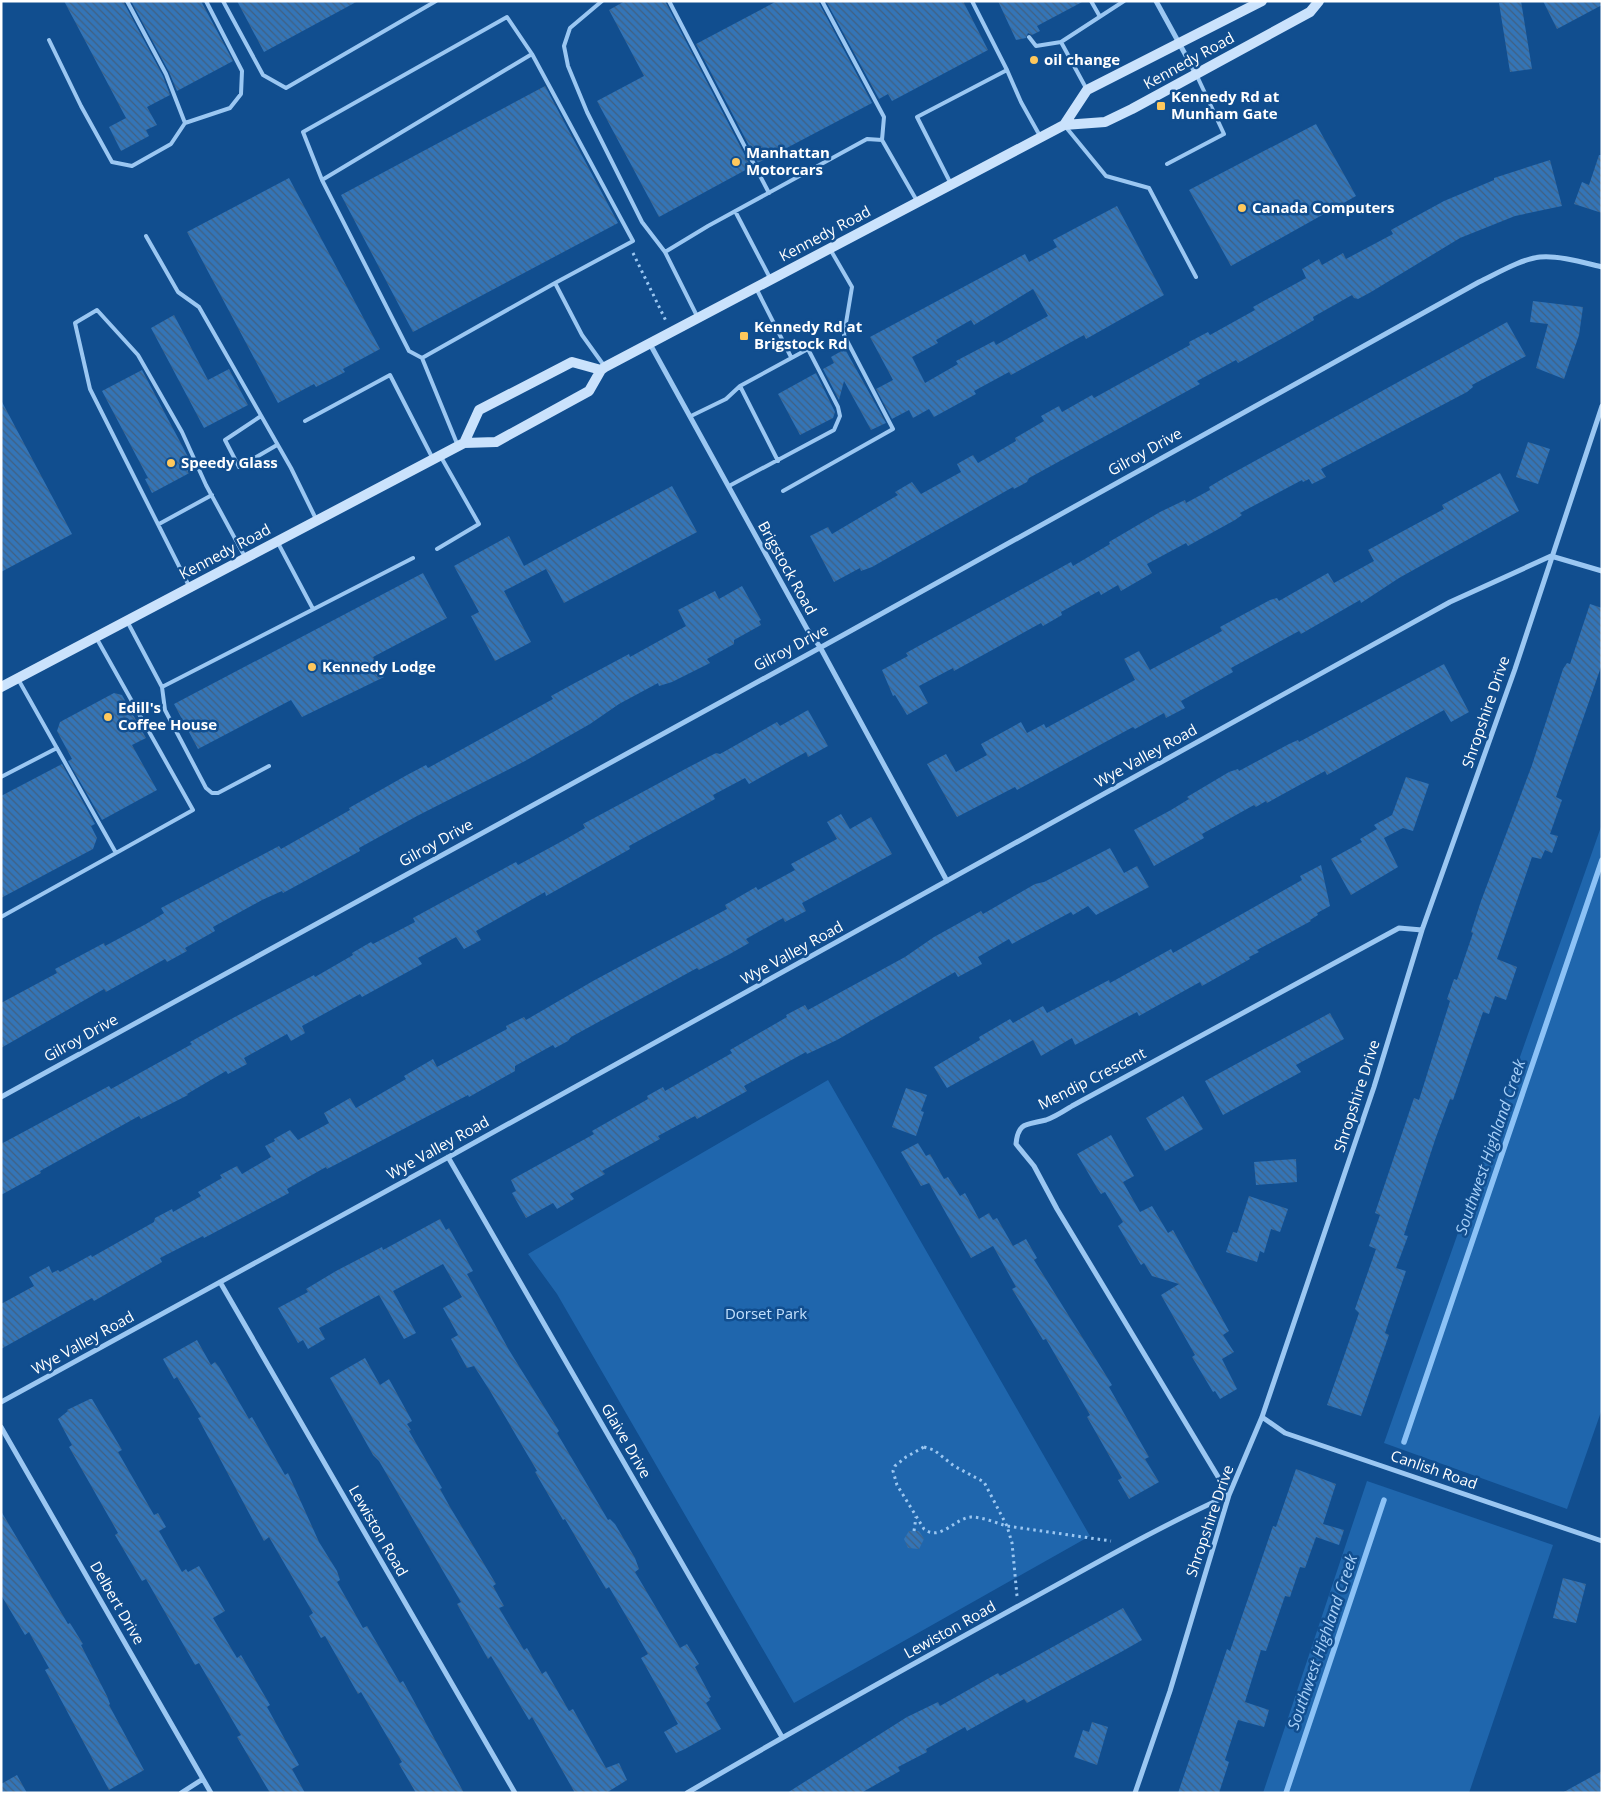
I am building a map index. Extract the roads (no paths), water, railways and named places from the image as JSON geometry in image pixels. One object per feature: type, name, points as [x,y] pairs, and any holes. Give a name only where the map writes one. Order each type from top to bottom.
[{"type":"main road","name":"Kennedy Road","points":[[1064,125],[1088,90],[1262,1]]},
{"type":"main road","name":"Kennedy Road","points":[[1,687],[461,444],[496,442],[589,392],[603,369],[671,332],[1064,125],[1104,122],[1310,12],[1320,1]]},
{"type":"main road","points":[[461,444],[479,410],[572,362],[603,369]]},
{"type":"street","points":[[1156,1],[1196,74]]},
{"type":"street","name":"Gilroy Drive","points":[[1,1097],[1507,268],[1540,257],[1576,261],[1602,267]]},
{"type":"street","name":"Brigstock Road","points":[[650,344],[807,630],[820,647],[947,882]]},
{"type":"street","name":"Shropshire Drive","points":[[1135,1793],[1170,1691],[1229,1495],[1262,1417],[1374,1087],[1422,930],[1515,669],[1602,406]]},
{"type":"street","points":[[1551,556],[1602,571]]},
{"type":"street","name":"Wye Valley Road","points":[[1,1402],[947,882],[1450,602],[1551,556]]},
{"type":"street","name":"Mendip Crescent","points":[[1229,1495],[1057,1209],[1034,1166],[1016,1144],[1017,1133],[1026,1124],[1047,1119],[1072,1106],[1399,928],[1422,930]]},
{"type":"street","name":"Glaive Drive","points":[[448,1157],[782,1737]]},
{"type":"street","name":"Lewiston Road","points":[[220,1282],[515,1793]]},
{"type":"street","name":"Canlish Road","points":[[1262,1417],[1285,1433],[1602,1541]]},
{"type":"street","name":"Delbert Drive","points":[[1,1427],[211,1793]]},
{"type":"street","name":"Lewiston Road","points":[[687,1793],[782,1737],[1134,1543],[1229,1495]]},
{"type":"street","points":[[181,1793],[203,1779]]},
{"type":"lane","points":[[126,1],[166,74],[185,123]]},
{"type":"lane","points":[[48,40],[112,162],[132,166],[171,144],[185,123],[230,108],[241,94],[242,71],[206,1]]},
{"type":"lane","points":[[223,1],[263,75],[286,88],[436,1]]},
{"type":"lane","points":[[602,1],[570,28],[564,46],[568,66],[587,112],[642,222],[665,252],[698,318]]},
{"type":"lane","points":[[668,1],[769,193]]},
{"type":"lane","points":[[822,1],[884,118],[882,140],[917,202]]},
{"type":"lane","points":[[972,1],[1040,137]]},
{"type":"lane","points":[[1091,1],[1099,15]]},
{"type":"lane","points":[[1112,1],[1115,6]]},
{"type":"lane","points":[[1029,37],[1036,46],[1061,42],[1099,15],[1124,1]]},
{"type":"lane","points":[[422,358],[633,241],[532,54],[507,17],[303,132],[322,180],[409,351],[422,358],[461,444]]},
{"type":"lane","points":[[1061,42],[1088,90]]},
{"type":"lane","points":[[322,180],[532,54]]},
{"type":"lane","points":[[951,184],[917,116],[1008,70]]},
{"type":"lane","points":[[1167,164],[1224,134],[1196,74]]},
{"type":"lane","points":[[1064,125],[1106,176],[1149,188],[1196,277]]},
{"type":"lane","points":[[665,252],[735,211],[867,139],[882,140]]},
{"type":"lane","points":[[735,211],[771,279]]},
{"type":"lane","points":[[146,236],[178,292],[198,307],[277,445],[316,521]]},
{"type":"lane","points":[[783,491],[893,429],[844,335],[852,287],[830,248]]},
{"type":"lane","points":[[556,283],[582,335],[603,369]]},
{"type":"lane","points":[[756,288],[791,357]]},
{"type":"lane","points":[[190,588],[159,524],[112,437],[90,389],[75,323],[97,310],[138,355],[182,432],[245,558]]},
{"type":"lane","points":[[691,416],[726,398],[740,386],[808,349],[838,407],[840,416],[834,430],[729,486]]},
{"type":"lane","points":[[305,421],[390,375],[437,457],[480,524],[437,549]]},
{"type":"lane","points":[[740,386],[778,461]]},
{"type":"lane","points":[[261,416],[225,440],[238,468],[277,445]]},
{"type":"lane","points":[[159,524],[212,495]]},
{"type":"lane","points":[[277,542],[313,609]]},
{"type":"lane","points":[[162,687],[413,558]]},
{"type":"lane","points":[[127,621],[162,687],[165,710],[206,788],[212,793],[218,792],[269,766]]},
{"type":"lane","points":[[1,917],[193,810],[96,637]]},
{"type":"lane","points":[[18,678],[116,853]]},
{"type":"lane","points":[[1,777],[57,748]]},
{"type":"waterway","name":"Southwest Highland Creek","points":[[1404,1442],[1602,860]]},
{"type":"waterway","name":"Southwest Highland Creek","points":[[1286,1793],[1384,1500]]},
{"type":"place","name":"oil change","points":[[1034,60]]},
{"type":"place","name":"Kennedy Rd at Munham Gate","points":[[1161,106]]},
{"type":"place","name":"Manhattan Motorcars","points":[[736,162]]},
{"type":"place","name":"Canada Computers","points":[[1242,208]]},
{"type":"place","name":"Kennedy Rd at Brigstock Rd","points":[[744,336]]},
{"type":"place","name":"Speedy Glass","points":[[171,463]]},
{"type":"place","name":"Kennedy Lodge","points":[[312,667]]},
{"type":"place","name":"Edill's Coffee House","points":[[108,717]]},
{"type":"park label","name":"Dorset Park","points":[[766,1314]]}]
